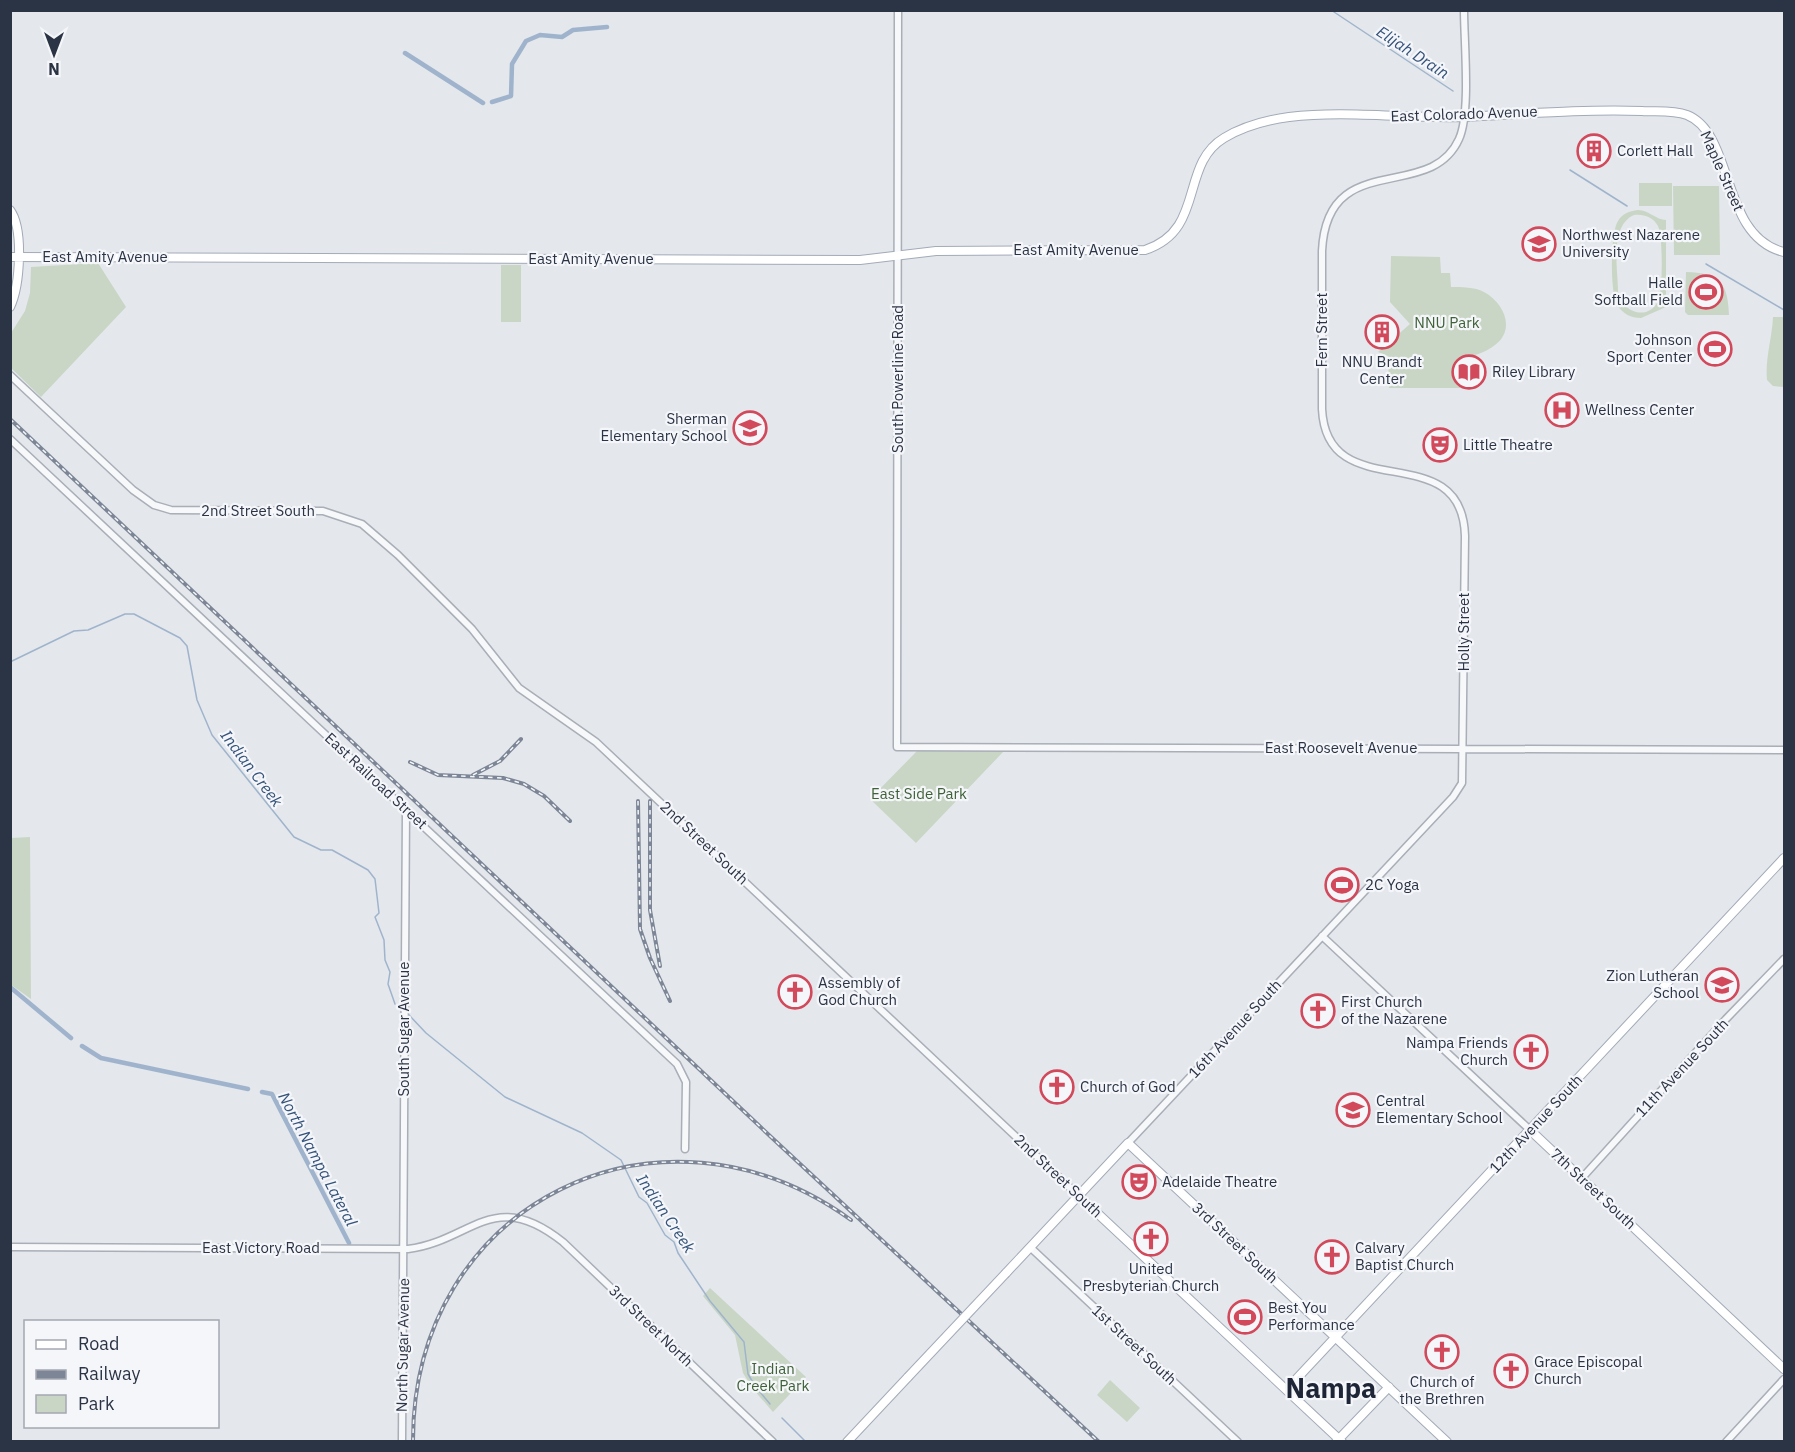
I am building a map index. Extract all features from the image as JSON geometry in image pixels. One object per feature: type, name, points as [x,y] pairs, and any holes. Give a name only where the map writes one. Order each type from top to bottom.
[{"type":"main road","name":"East Colorado Avenue","points":[[1168,239],[1185,216],[1206,156],[1219,142],[1251,125],[1291,117],[1464,117],[1613,110],[1677,112]]},
{"type":"main road","name":"Maple Street","points":[[1677,112],[1698,122],[1708,135],[1745,223],[1758,241],[1785,252]]},
{"type":"main road","points":[[10,210],[18,233],[14,257],[18,283],[10,307]]},
{"type":"main road","name":"East Amity Avenue","points":[[14,257],[860,260],[936,251],[1132,251],[1145,250],[1168,239]]},
{"type":"main road","name":"12th Avenue South","points":[[1287,1389],[1785,858]]},
{"type":"main road","name":"7th Street South","points":[[1530,1130],[1785,1369]]},
{"type":"main road","name":"16th Avenue South","points":[[847,1442],[1128,1143]]},
{"type":"main road","name":"3rd Street South","points":[[1128,1143],[1447,1442]]},
{"type":"main road","name":"2nd Street South","points":[[1079,1196],[1339,1440]]},
{"type":"main road","points":[[1339,1440],[1389,1387]]},
{"type":"street","name":"South Powerline Road","points":[[897,747],[898,10]]},
{"type":"street","points":[[1464,10],[1464,117]]},
{"type":"street","name":"Fern Street","points":[[1444,487],[1418,475],[1358,465],[1338,453],[1324,429],[1322,241],[1326,223],[1334,206],[1352,190],[1362,185],[1423,170],[1437,163],[1451,153],[1459,140],[1464,117]]},
{"type":"street","name":"2nd Street South","points":[[10,375],[133,490],[154,505],[182,511],[323,511],[350,518],[374,534],[472,629],[519,688],[596,742],[1079,1196]]},
{"type":"street","name":"East Railroad Street","points":[[10,439],[676,1064],[686,1083],[685,1149]]},
{"type":"street","name":"Holly Street","points":[[1444,487],[1456,501],[1464,526],[1462,783]]},
{"type":"street","name":"East Roosevelt Avenue","points":[[897,747],[1785,750]]},
{"type":"street","name":"16th Avenue South","points":[[1128,1143],[1453,797],[1462,783]]},
{"type":"street","name":"South Sugar Avenue","points":[[404,1249],[406,809]]},
{"type":"street","name":"7th Street South","points":[[1322,936],[1530,1130]]},
{"type":"street","name":"11th Avenue South","points":[[1581,1179],[1726,1019],[1785,959]]},
{"type":"street","name":"East Victory Road","points":[[10,1247],[404,1249],[432,1244],[476,1222],[505,1217]]},
{"type":"street","name":"3rd Street North","points":[[505,1217],[541,1226],[563,1242],[773,1442]]},
{"type":"street","name":"1st Street South","points":[[1031,1248],[1238,1442]]},
{"type":"street","name":"North Sugar Avenue","points":[[402,1442],[404,1249]]},
{"type":"street","points":[[1725,1442],[1785,1379]]},
{"type":"green space","points":[[1639,183],[1672,183],[1672,206],[1639,206]]},
{"type":"green space","points":[[1673,186],[1719,186],[1720,255],[1674,255]]},
{"type":"green space","points":[[1638,210],[1666,220],[1666,307],[1641,318],[1628,315],[1617,305],[1612,276],[1615,228],[1622,216]],"holes":[[[1634,215],[1651,218],[1656,223],[1660,232],[1662,251],[1660,295],[1654,307],[1642,313],[1629,309],[1620,298],[1618,291],[1616,260],[1618,238],[1621,228]]]},
{"type":"green space","name":"NNU Park","points":[[1391,256],[1440,257],[1441,273],[1450,273],[1451,287],[1480,290],[1491,297],[1502,309],[1506,324],[1501,339],[1487,350],[1460,359],[1460,388],[1389,388],[1388,356],[1378,352],[1410,324],[1390,302]]},
{"type":"green space","points":[[98,263],[126,307],[41,397],[11,368],[11,333],[25,311],[30,293],[31,267]]},
{"type":"green space","points":[[501,265],[521,265],[521,322],[501,322]]},
{"type":"green space","name":"Halle Softball Field","points":[[1686,272],[1706,274],[1720,282],[1726,294],[1729,315],[1688,315],[1685,312]]},
{"type":"green space","points":[[1773,317],[1784,317],[1784,387],[1773,386],[1767,380]]},
{"type":"green space","name":"East Side Park","points":[[917,751],[1004,751],[916,843],[870,799]]},
{"type":"green space","points":[[30,837],[31,999],[10,984],[11,838]]},
{"type":"green space","name":"Indian Creek Park","points":[[710,1288],[806,1377],[773,1412],[753,1389],[743,1373],[735,1335],[703,1296]]},
{"type":"green space","points":[[1110,1380],[1140,1408],[1127,1422],[1097,1395]]},
{"type":"waterway","name":"Elijah Drain","points":[[1331,10],[1453,91]]},
{"type":"waterway","points":[[492,102],[511,96],[512,64],[526,41],[540,35],[562,37],[573,30],[607,27]]},
{"type":"waterway","points":[[405,53],[483,103]]},
{"type":"waterway","name":"Elijah Drain","points":[[1570,170],[1627,206]]},
{"type":"waterway","name":"Elijah Drain","points":[[1706,264],[1784,310]]},
{"type":"waterway","name":"Indian Creek","points":[[10,662],[74,631],[88,630],[125,614],[134,614],[180,638],[187,646],[197,700],[212,735],[294,837],[321,850],[332,850],[368,870],[375,879],[379,913],[375,917],[384,940],[385,960],[390,972],[388,984],[395,1004]]},
{"type":"waterway","name":"North Nampa Lateral","points":[[10,987],[71,1038]]},
{"type":"waterway","name":"Indian Creek","points":[[409,1015],[426,1033],[505,1097],[582,1133],[621,1160],[639,1197],[647,1203],[665,1235],[674,1242],[678,1253],[710,1301],[744,1342],[748,1374],[770,1404]]},
{"type":"waterway","name":"North Nampa Lateral","points":[[82,1046],[101,1058],[248,1089]]},
{"type":"waterway","name":"North Nampa Lateral","points":[[262,1092],[272,1094],[349,1243]]},
{"type":"waterway","name":"Indian Creek","points":[[782,1418],[806,1442]]},
{"type":"railway","points":[[10,419],[770,1136],[1099,1442]]},
{"type":"railway","points":[[473,775],[500,761],[521,739]]},
{"type":"railway","points":[[410,762],[438,775],[503,778],[524,784],[544,796],[570,821]]},
{"type":"railway","points":[[638,801],[640,929],[650,958],[670,1001]]},
{"type":"railway","points":[[650,801],[650,910],[660,966]]},
{"type":"railway","points":[[413,1442],[424,1358],[454,1287],[501,1230],[560,1190],[628,1167],[702,1163],[777,1180],[851,1220]]},
{"type":"place","name":"Corlett Hall","points":[[1594,151]]},
{"type":"place","name":"Northwest Nazarene University","points":[[1539,244]]},
{"type":"place","name":"Halle Softball Field","points":[[1706,292]]},
{"type":"place","name":"NNU Brandt Center","points":[[1382,332]]},
{"type":"place","name":"Johnson Sport Center","points":[[1715,349]]},
{"type":"place","name":"Riley Library","points":[[1469,372]]},
{"type":"place","name":"Wellness Center","points":[[1562,410]]},
{"type":"place","name":"Sherman Elementary School","points":[[750,428]]},
{"type":"place","name":"Little Theatre","points":[[1440,445]]},
{"type":"place","name":"2C Yoga","points":[[1342,885]]},
{"type":"place","name":"Zion Lutheran School","points":[[1722,985]]},
{"type":"place","name":"Assembly of God Church","points":[[795,992]]},
{"type":"place","name":"First Church of the Nazarene","points":[[1318,1011]]},
{"type":"place","name":"Nampa Friends Church","points":[[1531,1052]]},
{"type":"place","name":"Church of God","points":[[1057,1087]]},
{"type":"place","name":"Central Elementary School","points":[[1353,1110]]},
{"type":"place","name":"Adelaide Theatre","points":[[1139,1182]]},
{"type":"place","name":"United Presbyterian Church","points":[[1151,1239]]},
{"type":"place","name":"Calvary Baptist Church","points":[[1332,1257]]},
{"type":"place","name":"Best You Performance","points":[[1245,1317]]},
{"type":"place","name":"Church of the Brethren","points":[[1442,1352]]},
{"type":"place","name":"Grace Episcopal Church","points":[[1511,1371]]},
{"type":"district","name":"Nampa","points":[[1331,1389]]}]
